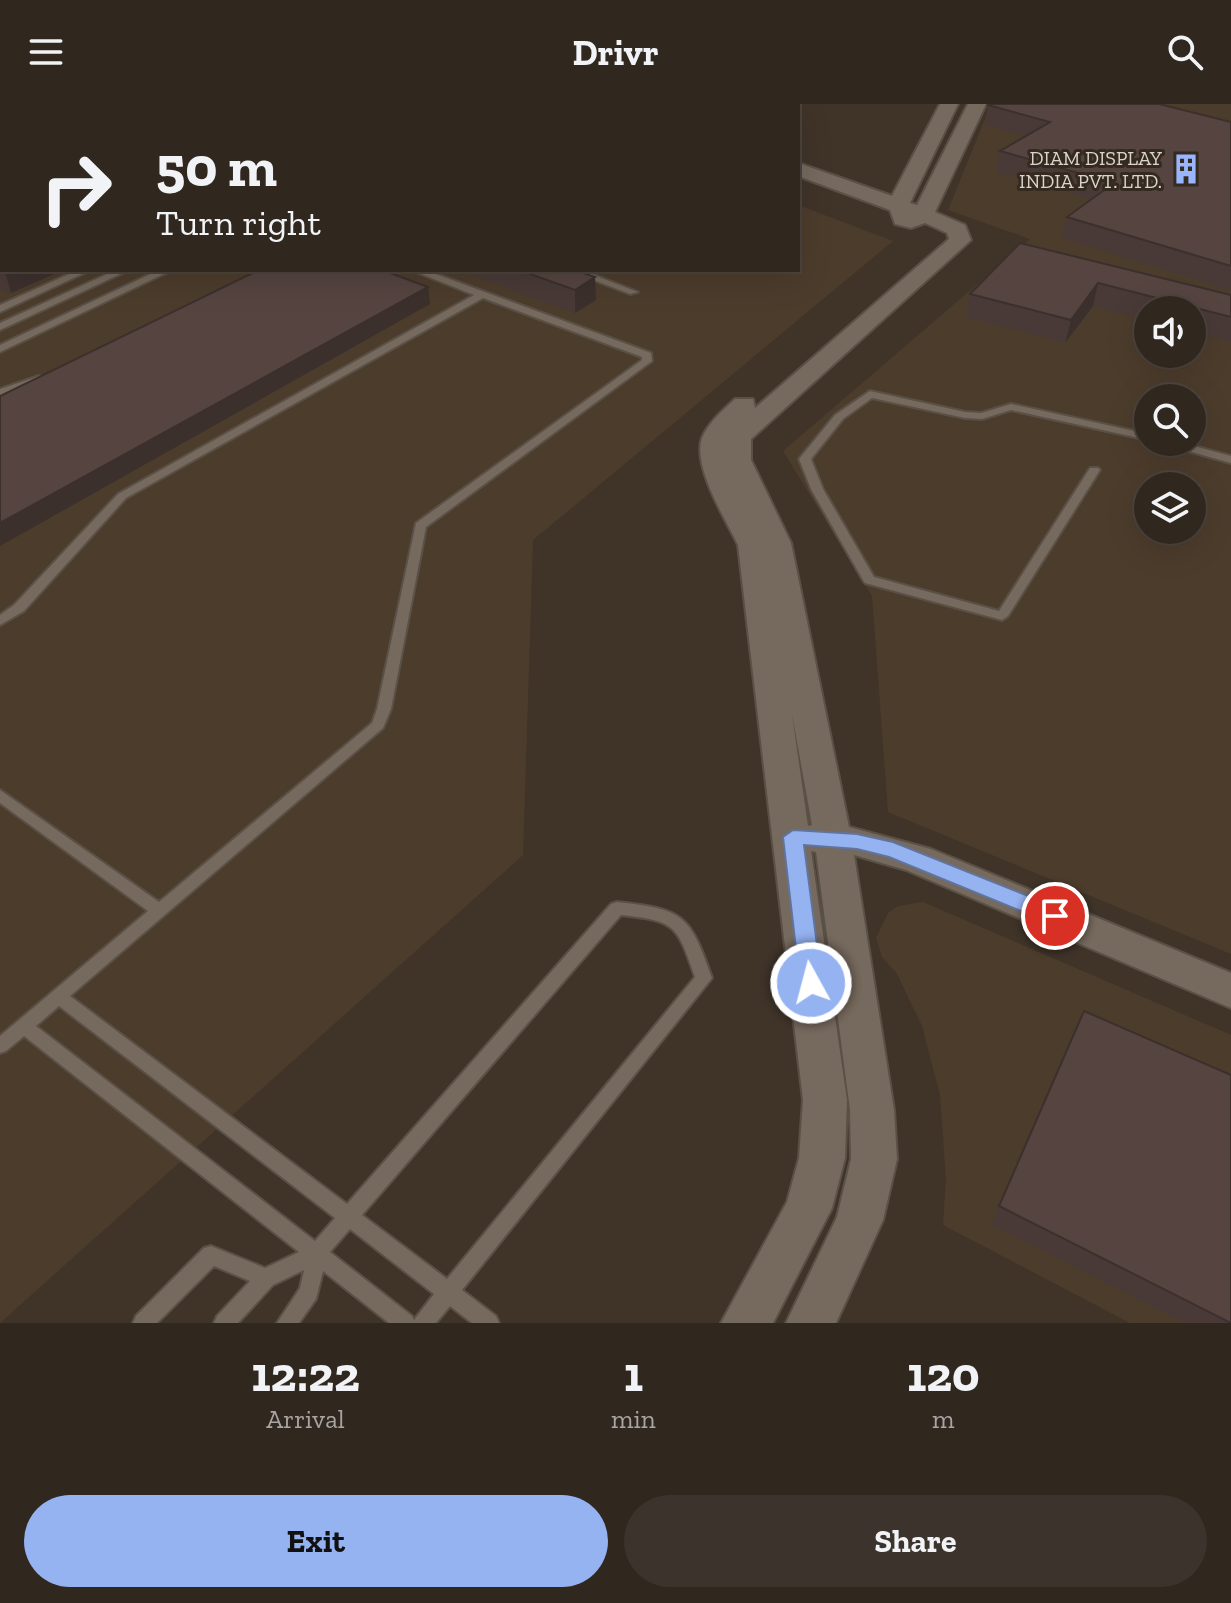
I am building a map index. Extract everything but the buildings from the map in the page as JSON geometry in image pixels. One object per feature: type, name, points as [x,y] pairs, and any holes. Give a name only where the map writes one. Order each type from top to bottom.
[{"type":"street","points":[[909,215],[949,104]]},
{"type":"street","points":[[909,215],[977,104]]},
{"type":"street","points":[[800,170],[909,215],[931,238],[918,253],[727,419],[714,440],[717,471],[753,545],[872,1110],[874,1159],[860,1220],[811,1323]]},
{"type":"street","points":[[746,1323],[809,1208],[822,1158],[825,1100],[813,838],[776,543],[737,460],[738,437],[954,249],[960,240],[957,230],[800,182]]},
{"type":"street","points":[[813,838],[893,850],[938,866],[1231,991]]},
{"type":"lane","points":[[0,309],[82,272]]},
{"type":"lane","points":[[0,327],[120,272]]},
{"type":"lane","points":[[0,349],[163,272]]},
{"type":"lane","points":[[0,1046],[378,725],[384,709],[420,526],[647,361],[647,355],[422,272]]},
{"type":"lane","points":[[578,272],[633,292]]},
{"type":"lane","points":[[0,621],[19,608],[122,496],[483,294]]},
{"type":"lane","points":[[0,393],[45,377]]},
{"type":"lane","points":[[1094,470],[1002,616],[869,580],[817,489],[805,459],[839,417],[870,394],[965,415],[982,416],[1011,407],[1134,434]]},
{"type":"lane","points":[[1206,453],[1231,460]]},
{"type":"lane","points":[[0,795],[7,808],[159,910]]},
{"type":"lane","points":[[224,1323],[266,1278],[317,1253],[617,908],[662,913],[686,928],[704,978],[423,1323]]},
{"type":"lane","points":[[60,998],[489,1323]]},
{"type":"lane","points":[[24,1026],[405,1323]]},
{"type":"lane","points":[[287,1323],[309,1292],[317,1253]]},
{"type":"lane","points":[[143,1323],[211,1255],[266,1278]]},
{"type":"shaded area","points":[[991,104],[1231,104],[1231,954],[888,812],[872,596],[783,451],[1030,239],[948,210]]},
{"type":"shaded area","points":[[800,206],[893,241],[533,540],[523,855],[0,1323],[0,272],[800,272]]},
{"type":"shaded area","points":[[923,902],[1231,1035],[1231,1323],[1130,1323],[943,1225],[946,1180],[940,1095],[922,1026],[897,974],[882,957],[876,938],[888,913],[898,906]]},
{"type":"place","name":"DIAM DISPLAY INDIA PVT. LTD.","points":[[1186,169]]},
{"type":"route","points":[[811,983],[793,837],[857,841],[893,850],[1055,916]]}]
